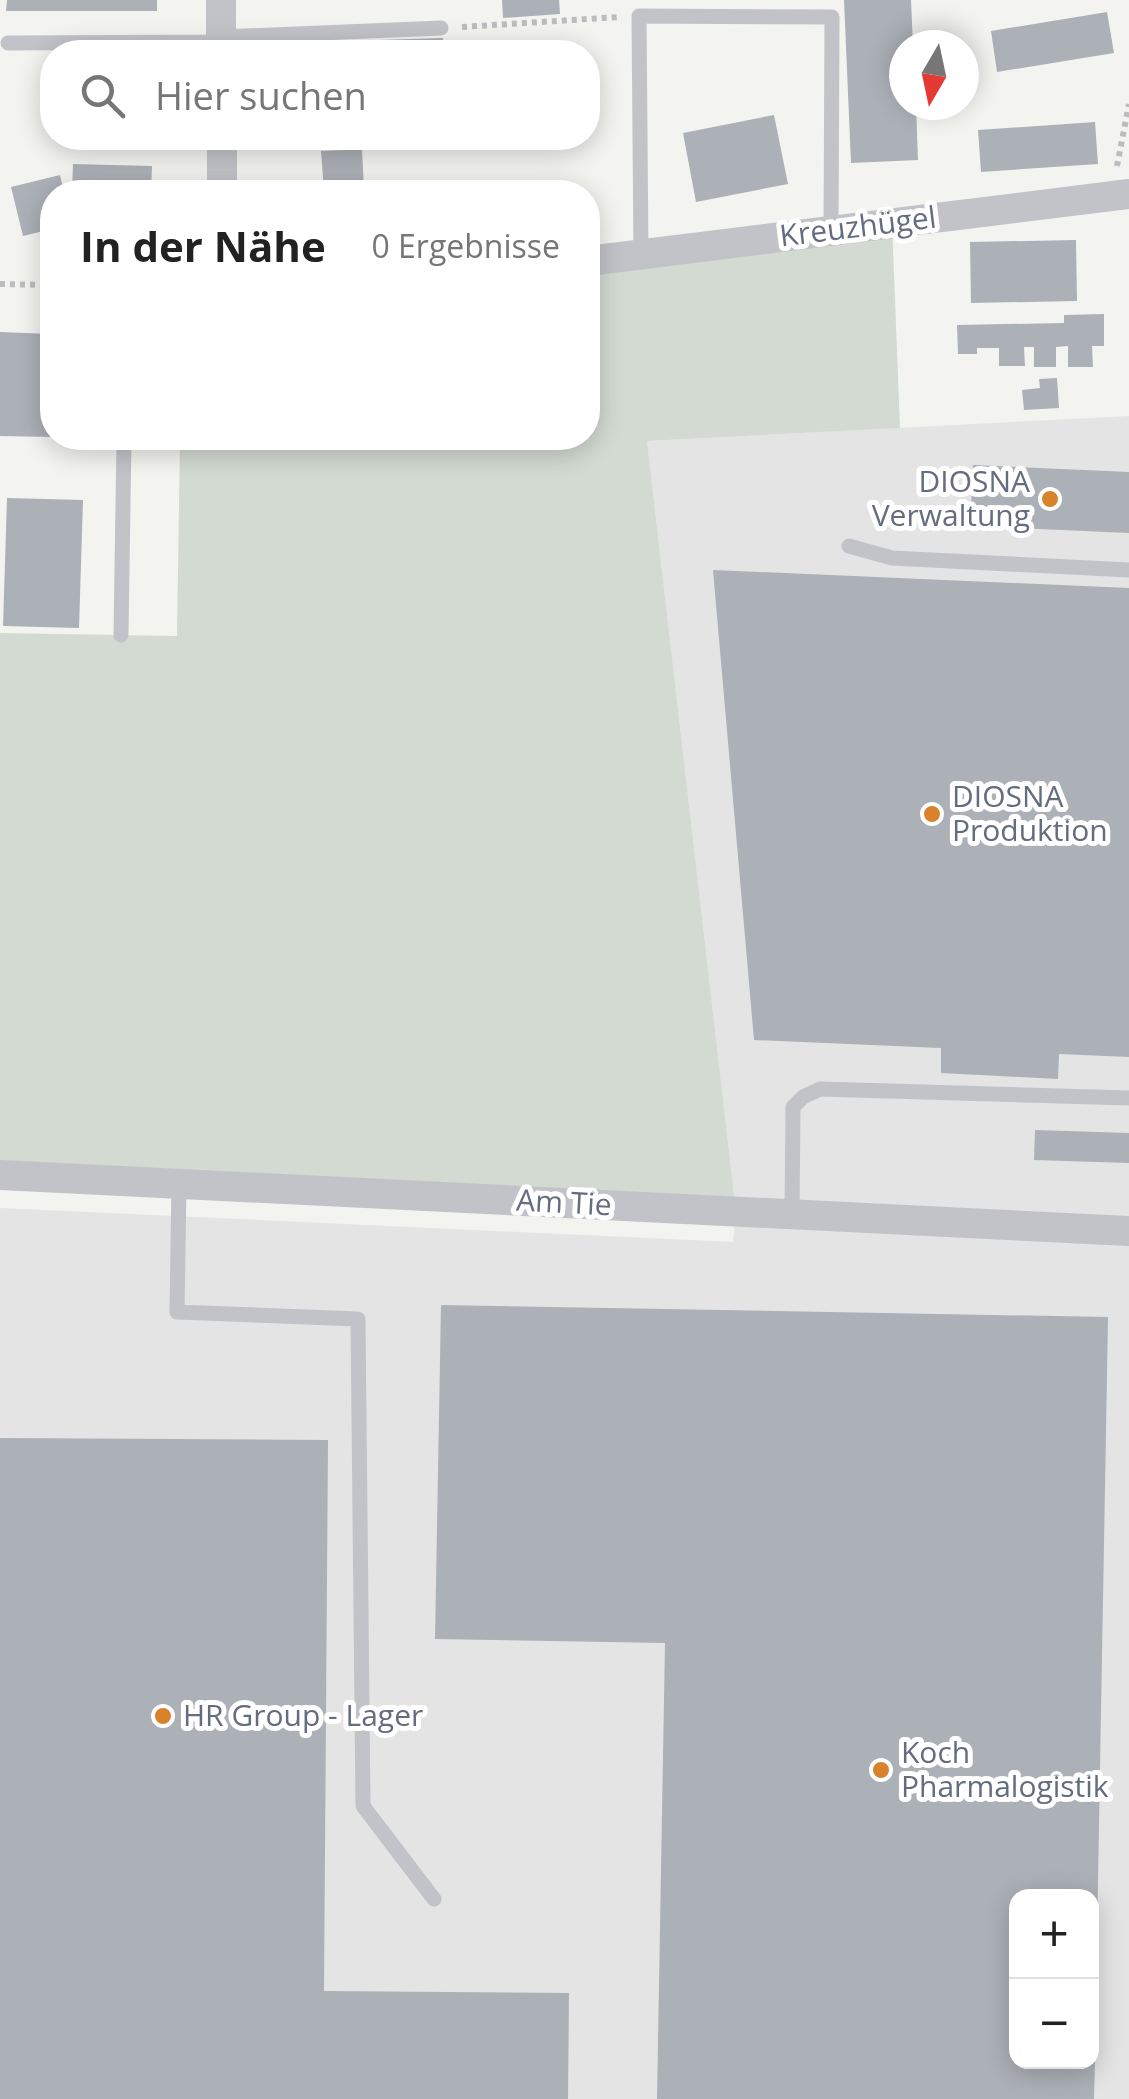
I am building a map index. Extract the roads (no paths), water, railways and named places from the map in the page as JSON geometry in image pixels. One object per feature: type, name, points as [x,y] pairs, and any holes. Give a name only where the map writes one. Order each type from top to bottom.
[{"type":"street","points":[[221,0],[221,40]]},
{"type":"street","points":[[222,150],[222,180]]},
{"type":"street","name":"Kreuzhügel","points":[[600,260],[1120,195]]},
{"type":"street","name":"Am Tie","points":[[0,1175],[1129,1230]]},
{"type":"lane","points":[[641,255],[639,16],[832,17],[831,231]]},
{"type":"lane","points":[[276,40],[441,28]]},
{"type":"lane","points":[[8,43],[40,43]]},
{"type":"lane","points":[[121,635],[124,450]]},
{"type":"lane","points":[[849,546],[892,558],[1129,570]]},
{"type":"lane","points":[[792,1214],[793,1108],[803,1097],[820,1089],[1129,1098]]},
{"type":"lane","points":[[179,1184],[176,1312],[358,1319],[363,1806],[434,1899]]},
{"type":"place","name":"DIOSNA Verwaltung","points":[[1050,499]]},
{"type":"place","name":"DIOSNA Produktion","points":[[932,814]]},
{"type":"place","name":"HR Group - Lager","points":[[163,1716]]},
{"type":"place","name":"Koch Pharmalogistik","points":[[881,1770]]}]
